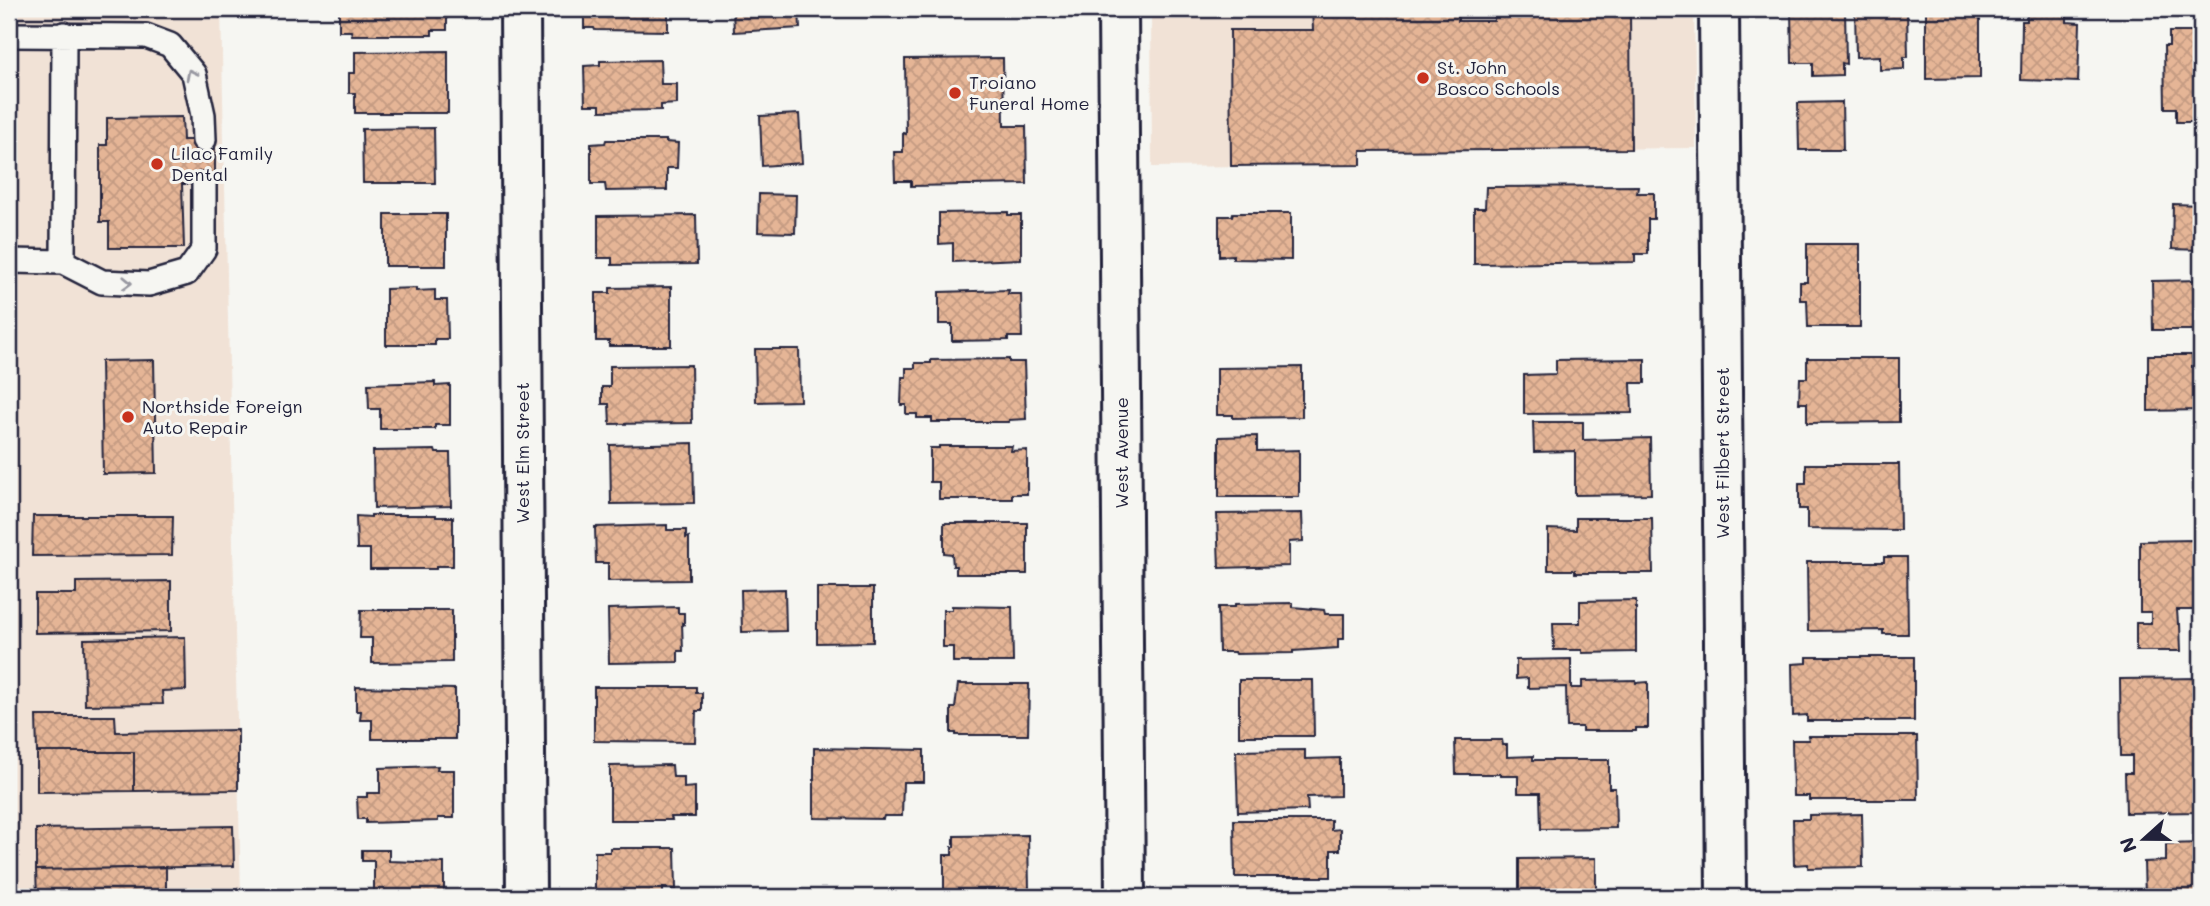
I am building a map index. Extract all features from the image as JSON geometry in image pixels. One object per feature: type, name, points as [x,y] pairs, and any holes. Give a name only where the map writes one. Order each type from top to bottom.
[{"type":"street","name":"West Elm Street","points":[[520,9],[526,897]]},
{"type":"street","name":"West Avenue","points":[[1118,9],[1125,897]]},
{"type":"street","name":"West Filbert Street","points":[[1719,9],[1726,897]]},
{"type":"lane","points":[[64,34],[64,262]]},
{"type":"lane","points":[[9,35],[146,36],[170,45],[194,74],[203,114],[204,140]]},
{"type":"lane","points":[[9,261],[64,262],[102,282],[149,284],[187,273],[204,249],[204,184]]},
{"type":"shaded area","points":[[9,9],[221,9],[241,897],[9,897]]},
{"type":"shaded area","name":"St. John Bosco Schools","points":[[1151,9],[1694,9],[1696,148],[1362,151],[1361,165],[1152,167]]},
{"type":"building","points":[[339,9],[447,9],[447,30],[432,30],[432,35],[352,35],[351,31],[339,31]]},
{"type":"building","points":[[584,9],[668,9],[668,31],[584,28]]},
{"type":"building","points":[[733,9],[799,9],[800,28],[734,32]]},
{"type":"building","points":[[955,9],[1025,9],[1025,13],[955,13]]},
{"type":"building","name":"St. John Bosco Schools","points":[[1312,9],[1458,9],[1458,21],[1494,21],[1494,9],[1630,9],[1631,149],[1361,151],[1361,165],[1231,166],[1230,30],[1313,30]]},
{"type":"building","points":[[1791,9],[1845,9],[1846,64],[1842,63],[1842,75],[1813,76],[1813,63],[1792,63]]},
{"type":"building","points":[[1855,9],[1907,9],[1908,57],[1904,57],[1904,69],[1880,70],[1880,56],[1856,57]]},
{"type":"building","points":[[1926,9],[1980,9],[1980,78],[1926,79]]},
{"type":"building","points":[[2027,9],[2067,9],[2067,22],[2080,23],[2078,82],[2021,80],[2022,21],[2027,21]]},
{"type":"building","points":[[2169,32],[2201,32],[2201,122],[2176,122],[2176,108],[2165,108],[2164,46],[2169,46]]},
{"type":"building","points":[[448,51],[448,113],[355,113],[355,93],[349,93],[349,73],[355,73],[355,52]]},
{"type":"building","name":"Troiano Funeral Home","points":[[1003,58],[1004,126],[1026,126],[1027,184],[911,186],[911,181],[895,181],[894,152],[903,152],[903,133],[906,134],[905,59]]},
{"type":"building","points":[[660,60],[661,84],[677,84],[677,104],[661,105],[661,110],[600,111],[600,105],[585,105],[584,66],[600,65],[600,61]]},
{"type":"building","points":[[1842,102],[1843,150],[1799,150],[1798,103]]},
{"type":"building","points":[[799,114],[802,163],[762,166],[760,116]]},
{"type":"building","name":"Lilac Family Dental","points":[[182,117],[183,140],[215,140],[215,184],[182,184],[184,248],[109,248],[109,222],[100,222],[100,145],[107,145],[107,118]]},
{"type":"building","points":[[434,128],[435,183],[363,183],[362,129]]},
{"type":"building","points":[[606,140],[666,140],[678,143],[677,168],[667,168],[667,190],[606,191],[605,184],[591,184],[591,144],[605,143]]},
{"type":"building","points":[[1638,186],[1637,193],[1654,193],[1654,219],[1648,219],[1648,254],[1635,254],[1635,262],[1474,264],[1474,208],[1485,208],[1486,187]]},
{"type":"building","points":[[759,194],[796,195],[795,233],[758,232]]},
{"type":"building","points":[[2173,204],[2201,205],[2201,250],[2172,249]]},
{"type":"building","points":[[1008,212],[1008,215],[1021,215],[1021,259],[953,262],[953,243],[939,244],[939,213]]},
{"type":"building","points":[[1233,213],[1291,213],[1291,260],[1233,259],[1233,255],[1219,256],[1219,216],[1232,216]]},
{"type":"building","points":[[385,214],[446,214],[446,266],[385,266]]},
{"type":"building","points":[[696,215],[697,264],[612,265],[612,258],[598,258],[598,216]]},
{"type":"building","points":[[1807,244],[1860,244],[1860,327],[1808,327],[1807,300],[1800,300],[1800,282],[1807,282]]},
{"type":"building","points":[[2201,280],[2201,330],[2153,330],[2152,281]]},
{"type":"building","points":[[671,287],[671,346],[609,346],[609,341],[596,341],[596,293],[610,293],[610,288]]},
{"type":"building","points":[[416,288],[416,291],[435,290],[435,300],[447,300],[448,339],[435,339],[435,345],[386,345],[386,289]]},
{"type":"building","points":[[1009,290],[1008,294],[1021,294],[1022,337],[1008,337],[1008,340],[952,341],[952,324],[939,324],[939,292]]},
{"type":"building","points":[[755,349],[799,349],[800,401],[756,402]]},
{"type":"building","points":[[2148,355],[2192,355],[2192,367],[2201,367],[2201,410],[2148,411]]},
{"type":"building","points":[[1807,358],[1899,358],[1899,422],[1807,423],[1807,403],[1799,403],[1800,378],[1807,378]]},
{"type":"building","points":[[1009,359],[1009,362],[1024,362],[1026,419],[1009,422],[932,422],[932,418],[917,418],[917,414],[906,414],[906,405],[901,405],[902,377],[906,377],[906,368],[915,368],[915,363],[931,363],[931,360]]},
{"type":"building","points":[[1645,359],[1645,383],[1631,383],[1632,413],[1524,414],[1524,375],[1556,374],[1556,360]]},
{"type":"building","name":"Northside Foreign Auto Repair","points":[[154,360],[156,473],[103,474],[101,361]]},
{"type":"building","points":[[691,365],[692,423],[610,424],[609,404],[602,404],[602,387],[610,387],[610,366]]},
{"type":"building","points":[[1302,367],[1302,417],[1233,418],[1233,415],[1217,415],[1217,368]]},
{"type":"building","points":[[435,382],[435,386],[450,385],[450,425],[435,425],[435,429],[380,429],[380,409],[369,409],[368,384]]},
{"type":"building","points":[[1533,422],[1583,422],[1583,440],[1650,438],[1651,494],[1575,495],[1575,451],[1534,452]]},
{"type":"building","points":[[1257,436],[1257,451],[1299,450],[1299,497],[1219,497],[1219,437]]},
{"type":"building","points":[[693,443],[694,503],[611,504],[610,445]]},
{"type":"building","points":[[1012,446],[1011,451],[1027,450],[1027,494],[1012,494],[1012,499],[939,499],[939,482],[930,482],[930,448]]},
{"type":"building","points":[[435,450],[436,453],[450,453],[451,506],[374,508],[373,451]]},
{"type":"building","points":[[1806,464],[1899,464],[1900,530],[1807,529],[1807,509],[1799,509],[1799,483],[1806,483]]},
{"type":"building","points":[[1302,513],[1303,541],[1289,542],[1289,566],[1219,568],[1217,514]]},
{"type":"building","points":[[33,516],[173,516],[172,555],[32,556]]},
{"type":"building","points":[[356,516],[453,517],[453,566],[436,566],[436,569],[370,569],[370,549],[357,549]]},
{"type":"building","points":[[1576,518],[1652,518],[1653,573],[1575,573],[1575,570],[1548,570],[1548,529],[1576,530]]},
{"type":"building","points":[[944,523],[1027,523],[1027,574],[956,574],[952,554],[944,553]]},
{"type":"building","points":[[667,525],[667,530],[686,530],[686,538],[689,537],[689,580],[608,581],[608,563],[596,563],[595,527]]},
{"type":"building","points":[[2193,540],[2193,568],[2201,568],[2201,610],[2177,610],[2181,651],[2136,651],[2136,623],[2151,623],[2151,612],[2140,612],[2140,541]]},
{"type":"building","points":[[1884,557],[1907,557],[1908,634],[1883,634],[1883,630],[1808,631],[1807,562],[1884,562]]},
{"type":"building","points":[[171,581],[171,631],[35,633],[35,594],[76,594],[76,582]]},
{"type":"building","points":[[817,588],[873,588],[873,642],[817,643]]},
{"type":"building","points":[[785,589],[786,631],[742,632],[741,590]]},
{"type":"building","points":[[1636,600],[1636,652],[1582,653],[1582,650],[1554,650],[1553,623],[1580,623],[1580,601]]},
{"type":"building","points":[[1293,603],[1293,607],[1324,610],[1325,614],[1344,614],[1344,639],[1338,639],[1338,648],[1293,653],[1219,652],[1218,607]]},
{"type":"building","points":[[952,606],[1012,607],[1013,662],[953,662],[953,647],[943,647],[943,610],[952,610]]},
{"type":"building","points":[[678,607],[678,613],[684,613],[684,624],[682,623],[683,651],[678,651],[678,662],[609,663],[608,609]]},
{"type":"building","points":[[361,610],[452,610],[452,662],[372,663],[372,638],[360,638]]},
{"type":"building","points":[[185,637],[186,690],[162,691],[163,704],[85,705],[84,639]]},
{"type":"building","points":[[1807,657],[1914,657],[1914,721],[1807,721],[1807,715],[1793,716],[1792,664],[1807,663]]},
{"type":"building","points":[[1571,659],[1571,688],[1582,688],[1582,681],[1648,682],[1648,728],[1636,728],[1636,731],[1582,731],[1582,727],[1567,727],[1566,687],[1528,688],[1528,678],[1516,679],[1516,660]]},
{"type":"building","points":[[2201,678],[2201,812],[2126,813],[2125,773],[2132,773],[2132,756],[2121,756],[2120,679]]},
{"type":"building","points":[[1239,680],[1313,680],[1314,736],[1239,736]]},
{"type":"building","points":[[958,684],[1029,684],[1028,735],[951,733],[951,708],[955,708]]},
{"type":"building","points":[[356,687],[455,689],[455,739],[372,739],[372,720],[360,720],[361,711],[356,711]]},
{"type":"building","points":[[594,687],[696,687],[696,693],[702,693],[702,711],[696,711],[695,742],[594,741]]},
{"type":"building","points":[[36,716],[115,716],[116,732],[238,730],[238,790],[134,791],[134,752],[37,752]]},
{"type":"building","points":[[1808,736],[1917,736],[1918,800],[1809,800],[1809,796],[1793,796],[1792,740],[1809,740]]},
{"type":"building","points":[[1455,740],[1502,740],[1503,745],[1507,745],[1507,757],[1533,756],[1533,760],[1609,760],[1609,788],[1615,788],[1616,828],[1541,829],[1540,793],[1518,793],[1518,776],[1456,774]]},
{"type":"building","points":[[814,748],[924,750],[924,782],[903,782],[902,816],[884,816],[883,819],[814,818]]},
{"type":"building","points":[[1305,750],[1305,759],[1340,758],[1340,796],[1307,797],[1308,810],[1238,812],[1236,751]]},
{"type":"building","points":[[37,752],[134,752],[134,791],[37,792]]},
{"type":"building","points":[[672,765],[673,777],[684,777],[684,788],[695,787],[695,817],[671,817],[672,820],[610,820],[610,766]]},
{"type":"building","points":[[438,766],[437,770],[454,770],[454,818],[366,823],[366,819],[358,819],[357,797],[367,797],[367,793],[380,793],[380,768]]},
{"type":"building","points":[[1862,814],[1863,867],[1808,868],[1808,864],[1794,865],[1793,819],[1809,819],[1809,815]]},
{"type":"building","points":[[1234,820],[1331,820],[1331,830],[1340,829],[1340,850],[1331,850],[1331,877],[1235,877]]},
{"type":"building","points":[[233,826],[234,866],[36,870],[36,829]]},
{"type":"building","points":[[1028,835],[1029,890],[944,891],[944,855],[952,855],[954,836]]},
{"type":"building","points":[[2201,843],[2201,897],[2145,897],[2144,862],[2166,861],[2166,844]]},
{"type":"building","points":[[610,848],[675,848],[676,889],[663,888],[663,896],[610,897],[610,893],[595,893],[595,852],[610,852]]},
{"type":"building","points":[[362,850],[389,850],[389,861],[444,863],[444,897],[374,897],[374,861],[362,861]]},
{"type":"building","points":[[1596,858],[1596,897],[1542,897],[1542,892],[1519,893],[1519,859]]},
{"type":"building","points":[[166,867],[166,897],[37,897],[36,870]]},
{"type":"building","points":[[1905,894],[1905,897],[1811,897],[1811,895]]},
{"type":"place","name":"St. John Bosco Schools","points":[[1423,78]]},
{"type":"place","name":"Troiano Funeral Home","points":[[955,93]]},
{"type":"place","name":"Lilac Family Dental","points":[[157,164]]},
{"type":"place","name":"Northside Foreign Auto Repair","points":[[128,417]]}]
